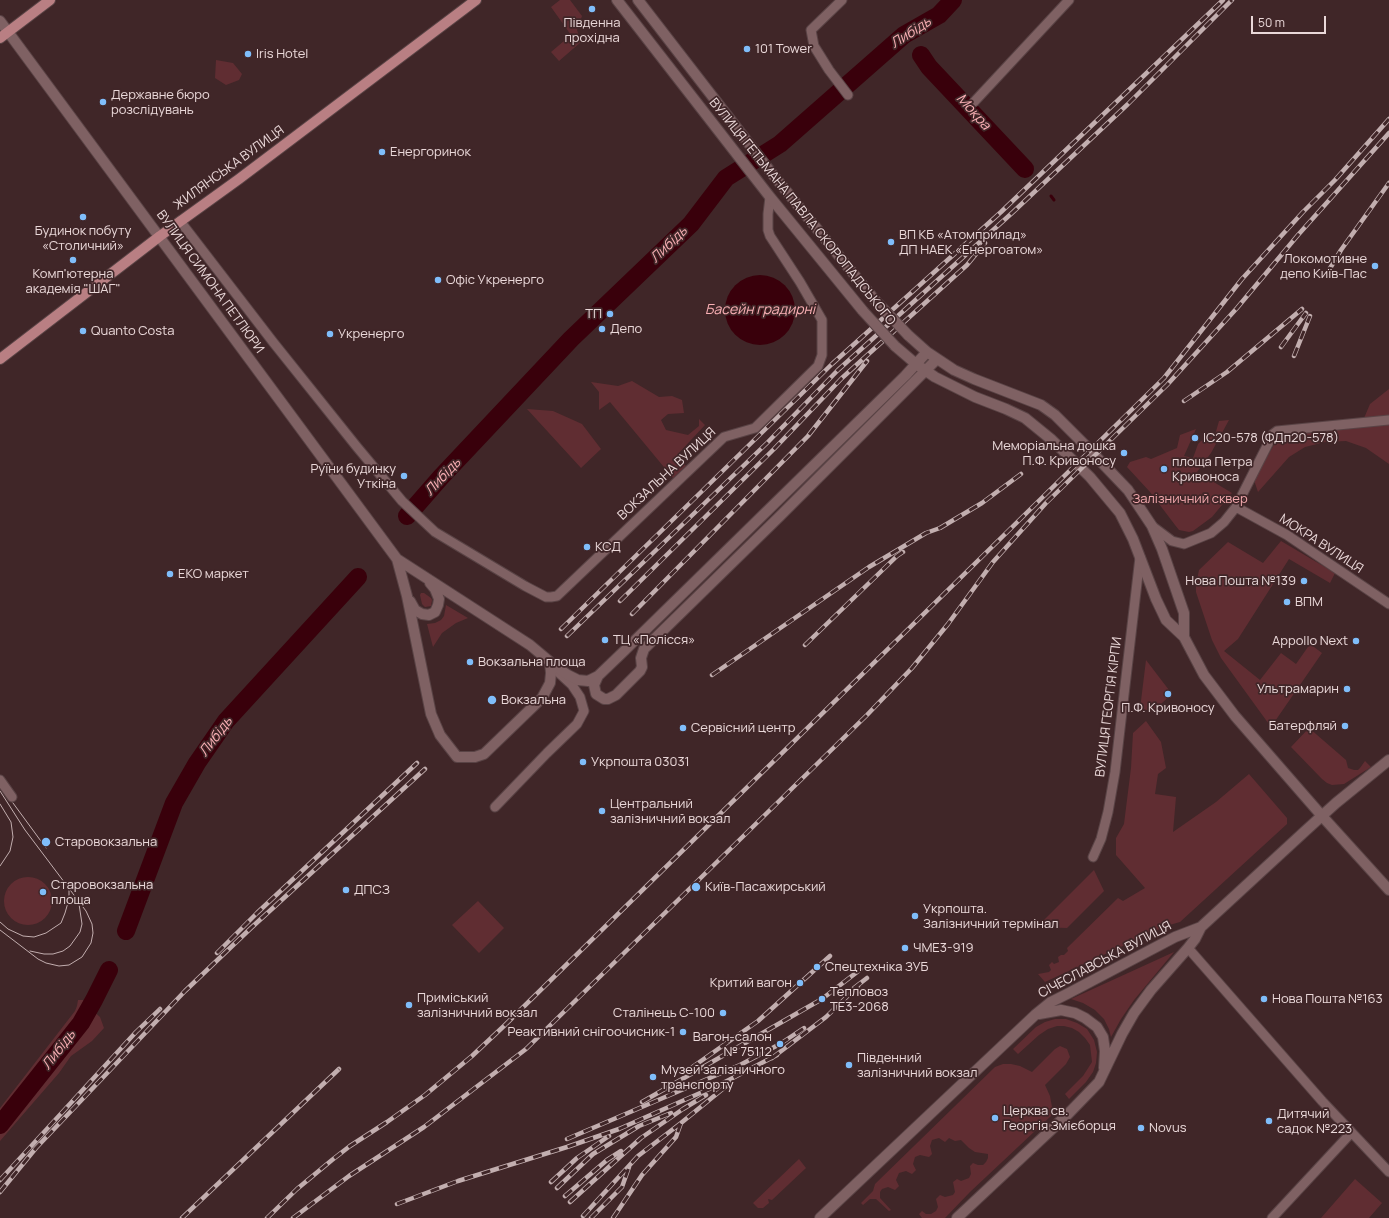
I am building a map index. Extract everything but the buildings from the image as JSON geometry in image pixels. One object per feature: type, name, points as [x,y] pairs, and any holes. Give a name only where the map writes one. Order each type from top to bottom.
[{"type":"main road","points":[[4,35],[50,0]]},
{"type":"main road","name":"ЖИЛЯНСЬКА ВУЛИЦЯ","points":[[0,359],[160,236],[476,0]]},
{"type":"main road","name":"ВУЛИЦЯ ГЕТЬМАНА ПАВЛА СКОРОПАДСЬКОГО","points":[[617,0],[770,197],[862,312],[895,346],[925,371],[975,397],[1025,418],[1052,440],[1090,477],[1120,513],[1133,539],[1156,599],[1166,620],[1184,638]]},
{"type":"main road","name":"ВУЛИЦЯ ГЕТЬМАНА ПАВЛА СКОРОПАДСЬКОГО","points":[[638,0],[770,171],[874,299],[908,336],[927,352],[954,370],[1041,406],[1055,416],[1105,466],[1135,499],[1152,526],[1162,549],[1184,613],[1184,638]]},
{"type":"main road","name":"ВУЛИЦЯ СИМОНА ПЕТЛЮРИ","points":[[0,21],[4,35],[160,236],[397,559]]},
{"type":"main road","points":[[397,559],[530,644],[555,667],[568,676],[583,681],[591,680],[598,676],[622,653],[927,352]]},
{"type":"main road","points":[[598,676],[594,685],[596,694],[604,699],[613,698],[640,672],[644,649],[937,359]]},
{"type":"main road","points":[[397,559],[407,596],[431,714],[440,735],[457,757],[475,757],[484,754],[542,698],[550,683],[551,673],[555,667]]},
{"type":"main road","points":[[407,596],[415,610],[422,614],[429,615],[435,612],[439,599],[435,589],[424,577]]},
{"type":"main road","points":[[1184,638],[1204,675],[1235,716],[1389,890]]},
{"type":"main road","points":[[622,653],[631,650],[639,654],[642,658]]},
{"type":"main road","points":[[1322,816],[1389,760]]},
{"type":"main road","name":"СІЧЕСЛАВСЬКА ВУЛИЦЯ","points":[[820,1218],[1035,1015],[1051,1002],[1175,937],[1201,927],[1322,816]]},
{"type":"main road","points":[[958,1218],[1089,1094],[1104,1074],[1122,1034],[1134,1013],[1151,990],[1188,948],[1195,939],[1201,927]]},
{"type":"main road","points":[[1035,1015],[1061,1010],[1068,1011],[1086,1018],[1097,1027],[1103,1037],[1105,1050],[1104,1074]]},
{"type":"street","points":[[842,0],[811,30],[814,46],[848,95]]},
{"type":"street","points":[[974,102],[1070,0]]},
{"type":"street","name":"ВОКЗАЛЬНА ВУЛИЦЯ","points":[[402,500],[435,532],[525,586],[546,597],[557,596],[724,437],[755,428],[818,366],[822,355],[822,320],[800,282],[770,236],[768,230],[768,214],[770,197]]},
{"type":"street","name":"ВУЛИЦЯ СИМОНА ПЕТЛЮРИ","points":[[180,221],[283,354],[402,500]]},
{"type":"street","points":[[1152,526],[1172,540],[1184,544],[1211,533],[1224,522],[1236,507],[1273,434],[1277,431],[1389,420]]},
{"type":"street","name":"МОКРА ВУЛИЦЯ","points":[[1236,507],[1287,535],[1389,604]]},
{"type":"street","name":"ВУЛИЦЯ ГЕОРГІЯ КІРПИ","points":[[1092,857],[1101,839],[1108,812],[1115,772],[1140,558]]},
{"type":"street","points":[[496,806],[577,724],[584,711],[580,697],[572,685],[555,667]]},
{"type":"street","points":[[0,780],[12,797]]},
{"type":"street","points":[[1188,948],[1227,994],[1389,1172]]},
{"type":"street","points":[[1272,1218],[1352,1133]]},
{"type":"green space","points":[[560,0],[570,0],[582,16],[577,30],[581,42],[559,61],[551,52],[571,35],[551,7]]},
{"type":"green space","points":[[216,60],[233,63],[242,74],[239,80],[226,85],[215,78]]},
{"type":"green space","points":[[976,104],[1023,157],[1018,157],[1018,161],[1025,169],[1020,175],[979,130],[968,113]]},
{"type":"green space","points":[[632,381],[659,397],[672,396],[682,400],[684,413],[668,414],[661,420],[666,430],[688,435],[699,426],[699,419],[705,425],[677,455],[686,466],[673,478],[610,402],[599,410],[599,392],[591,382],[618,386]]},
{"type":"green space","points":[[1389,389],[1389,420],[1362,423],[1370,404]]},
{"type":"green space","points":[[527,409],[553,411],[582,424],[601,449],[581,468]]},
{"type":"green space","name":"Залізничний сквер","points":[[1229,420],[1211,453],[1197,472],[1232,493],[1212,517],[1193,531],[1189,532],[1179,530],[1150,492],[1127,467],[1130,462],[1146,457],[1151,459],[1177,448],[1180,435],[1196,429],[1184,456],[1193,458],[1198,444],[1201,441],[1215,435],[1219,421]]},
{"type":"green space","points":[[1389,423],[1389,464],[1366,448],[1346,441],[1325,442],[1305,447],[1289,457],[1258,492],[1254,480],[1279,436]]},
{"type":"green space","points":[[1281,541],[1335,573],[1330,583],[1289,559],[1238,639],[1224,651],[1260,680],[1281,653],[1296,664],[1310,644],[1322,653],[1271,727],[1221,658],[1212,640],[1196,592],[1196,585],[1199,570],[1228,542],[1263,563]]},
{"type":"green space","points":[[421,593],[424,593],[431,598],[431,606],[425,607],[422,604]]},
{"type":"green space","points":[[446,605],[468,618],[456,623],[442,633],[433,647],[427,624],[435,623],[441,620],[444,616]]},
{"type":"green space","points":[[1146,660],[1172,694],[1153,711],[1140,709]]},
{"type":"green space","points":[[1146,721],[1161,742],[1166,768],[1158,774],[1155,794],[1176,797],[1173,832],[1216,802],[1249,774],[1287,818],[1287,824],[1180,922],[1166,926],[1045,982],[1038,974],[1049,972],[1051,970],[1049,965],[1052,962],[1054,964],[1059,962],[1058,957],[1064,955],[1068,951],[1067,948],[1118,898],[1123,901],[1145,888],[1116,855],[1116,838],[1124,824],[1131,768],[1133,733]]},
{"type":"green space","points":[[1309,728],[1346,760],[1348,768],[1358,770],[1365,761],[1371,767],[1344,784],[1332,785],[1327,783],[1291,747]]},
{"type":"green space","points":[[1094,870],[1104,891],[1067,928],[1037,927]]},
{"type":"green space","points":[[23,877],[33,877],[45,884],[52,896],[52,906],[45,918],[33,925],[23,925],[15,921],[8,914],[4,906],[4,896],[8,888],[15,881]]},
{"type":"green space","points":[[478,901],[504,928],[479,953],[452,925]]},
{"type":"green space","points":[[1174,952],[1134,1000],[1111,1037],[1104,1019],[1095,1010],[1083,1003],[1071,999]]},
{"type":"green space","points":[[78,1000],[83,1000],[100,1017],[104,1028],[92,1041],[71,1056],[59,1073],[0,1141],[0,1108],[75,1011]]},
{"type":"green space","points":[[1055,1019],[1066,1019],[1087,1029],[1094,1040],[1097,1052],[1093,1072],[1086,1082],[1069,1099],[1065,1094],[1083,1076],[1092,1062],[1090,1045],[1079,1032],[1072,1028],[1057,1026],[1048,1029],[1039,1035],[1018,1054],[1013,1049],[1036,1027]]},
{"type":"green space","points":[[1060,1046],[1067,1049],[1070,1057],[1066,1064],[1045,1085],[1050,1096],[1052,1107],[1051,1116],[970,1192],[945,1218],[922,1218],[919,1214],[922,1211],[926,1214],[931,1214],[936,1211],[938,1207],[936,1199],[940,1195],[945,1197],[953,1195],[955,1192],[953,1182],[957,1179],[961,1181],[969,1178],[971,1174],[970,1166],[973,1163],[983,1165],[988,1158],[988,1154],[975,1152],[961,1140],[955,1141],[949,1138],[945,1142],[939,1138],[932,1140],[930,1146],[932,1154],[929,1157],[920,1155],[915,1157],[913,1164],[916,1170],[912,1174],[906,1171],[899,1173],[896,1180],[899,1186],[895,1190],[888,1187],[882,1189],[880,1192],[880,1198],[891,1210],[889,1211],[876,1199],[870,1199],[863,1205],[861,1203],[873,1191],[875,1184],[995,1067],[1003,1064],[1011,1064],[1020,1066],[1032,1072],[1055,1049]]},
{"type":"green space","points":[[799,1159],[806,1168],[772,1200],[768,1199],[769,1203],[763,1208],[758,1208],[753,1203]]},
{"type":"green space","points":[[1355,1179],[1382,1203],[1369,1218],[1321,1218]]},
{"type":"water","name":"Басейн градирні","points":[[753,275],[767,275],[780,281],[789,290],[793,296],[795,310],[793,324],[785,335],[774,343],[767,345],[753,345],[746,343],[735,335],[727,324],[725,317],[725,303],[727,296],[735,285],[746,277]]},
{"type":"waterway","name":"Либідь","points":[[407,516],[441,477],[571,339],[691,224],[726,178],[780,144],[904,35],[939,15],[953,0]]},
{"type":"waterway","name":"Мокра","points":[[921,55],[929,67],[1025,169]]},
{"type":"waterway","name":"Мокра","points":[[1051,196],[1054,200]]},
{"type":"waterway","name":"Либідь","points":[[126,931],[174,803],[197,763],[226,721],[358,577]]},
{"type":"waterway","name":"Либідь","points":[[0,1125],[81,1023],[109,970]]},
{"type":"tram line","points":[[0,791],[25,830],[86,911],[92,924],[93,933],[91,943],[82,957],[69,965],[59,966],[46,963],[38,959],[0,930]]},
{"type":"tram line","points":[[13,803],[46,848]]},
{"type":"tram line","points":[[0,804],[11,822],[13,837],[10,851],[0,866]]},
{"type":"tram line","points":[[0,922],[8,929],[23,936],[34,937],[46,933],[61,923],[69,899],[69,888]]},
{"type":"tram line","points":[[30,951],[53,954],[63,951],[70,946],[80,932],[82,924],[79,904]]},
{"type":"railway","points":[[561,629],[832,364],[1001,212],[1223,0]]},
{"type":"railway","points":[[567,636],[767,443],[838,370],[1012,213],[1128,104],[1232,0]]},
{"type":"railway","points":[[267,1218],[297,1189],[332,1160],[425,1095],[472,1056],[505,1025],[1164,378],[1242,279],[1303,212],[1335,180],[1389,119]]},
{"type":"railway","points":[[293,1218],[349,1176],[424,1127],[526,1049],[867,715],[912,668],[948,624],[993,562],[1046,503],[1167,385],[1237,308],[1298,235],[1389,133]]},
{"type":"railway","points":[[1326,275],[1341,250],[1389,183]]},
{"type":"railway","points":[[620,601],[774,449],[842,378],[967,265],[985,243]]},
{"type":"railway","points":[[1184,401],[1227,372],[1302,309]]},
{"type":"railway","points":[[1281,347],[1306,313]]},
{"type":"railway","points":[[1294,356],[1310,316]]},
{"type":"railway","points":[[632,614],[808,436],[867,361]]},
{"type":"railway","points":[[712,675],[869,567],[926,533],[940,528],[982,503],[1021,474]]},
{"type":"railway","points":[[805,645],[897,556],[903,552]]},
{"type":"railway","points":[[217,953],[257,913],[417,763]]},
{"type":"railway","points":[[0,1192],[36,1148],[185,991],[251,928],[425,769]]},
{"type":"railway","points":[[691,1068],[758,1021],[830,956]]},
{"type":"railway","points":[[642,1102],[822,999],[861,969]]},
{"type":"railway","points":[[854,988],[867,978]]},
{"type":"railway","points":[[772,1058],[826,1017],[858,986]]},
{"type":"railway","points":[[0,1180],[136,1032],[160,1009]]},
{"type":"railway","points":[[567,1139],[740,1065],[780,1044],[804,1028]]},
{"type":"railway","points":[[397,1204],[458,1181],[619,1129],[725,1082],[777,1055]]},
{"type":"railway","points":[[182,1218],[339,1069]]},
{"type":"railway","points":[[583,1216],[638,1156],[730,1083]]},
{"type":"railway","points":[[570,1202],[641,1138],[706,1095]]},
{"type":"railway","points":[[557,1188],[593,1154],[639,1126],[671,1113]]},
{"type":"railway","points":[[613,1218],[642,1175],[676,1137],[681,1123]]},
{"type":"railway","points":[[551,1182],[577,1158],[609,1136]]},
{"type":"railway","points":[[565,1196],[607,1160],[621,1151]]},
{"type":"railway","points":[[591,1218],[622,1187],[629,1167]]},
{"type":"place","name":"Південна прохідна","points":[[592,9]]},
{"type":"place","name":"101 Tower","points":[[747,49]]},
{"type":"place","name":"Iris Hotel","points":[[248,54]]},
{"type":"place","name":"Державне бюро розслідувань","points":[[103,102]]},
{"type":"place","name":"Енергоринок","points":[[382,152]]},
{"type":"place","name":"Будинок побуту «Столичний»","points":[[83,217]]},
{"type":"place","name":"ВП КБ «Атомприлад» ДП НАЕК «Енергоатом»","points":[[891,242]]},
{"type":"place","name":"Комп'ютерна академія \"ШАГ\"","points":[[73,260]]},
{"type":"place","name":"Локомотивне депо Київ-Пас","points":[[1375,266]]},
{"type":"place","name":"Офіс Укренерго","points":[[438,280]]},
{"type":"place","name":"ТП","points":[[610,314]]},
{"type":"place","name":"Депо","points":[[602,329]]},
{"type":"place","name":"Quanto Costa","points":[[83,331]]},
{"type":"place","name":"Укренерго","points":[[330,334]]},
{"type":"place","name":"ІС20-578 (ФДп20-578)","points":[[1195,438]]},
{"type":"place","name":"Меморіальна дошка П.Ф. Кривоносу","points":[[1124,453]]},
{"type":"place","name":"площа Петра Кривоноса","points":[[1164,469]]},
{"type":"place","name":"Руїни будинку Уткіна","points":[[404,476]]},
{"type":"place","name":"КСД","points":[[587,547]]},
{"type":"place","name":"ЕКО маркет","points":[[170,574]]},
{"type":"place","name":"Нова Пошта №139","points":[[1304,581]]},
{"type":"place","name":"ВПМ","points":[[1287,602]]},
{"type":"place","name":"ТЦ «Полісся»","points":[[605,640]]},
{"type":"place","name":"Appollo Next","points":[[1356,641]]},
{"type":"place","name":"Вокзальна площа","points":[[470,662]]},
{"type":"place","name":"Ультрамарин","points":[[1347,689]]},
{"type":"place","name":"П.Ф. Кривоносу","points":[[1168,694]]},
{"type":"place","name":"Вокзальна","points":[[492,700]]},
{"type":"place","name":"Батерфляй","points":[[1345,726]]},
{"type":"place","name":"Сервісний центр","points":[[683,728]]},
{"type":"place","name":"Укрпошта 03031","points":[[583,762]]},
{"type":"place","name":"Центральний залізничний вокзал","points":[[602,811]]},
{"type":"place","name":"Старовокзальна","points":[[46,842]]},
{"type":"place","name":"Київ-Пасажирський","points":[[696,887]]},
{"type":"place","name":"ДПСЗ","points":[[346,890]]},
{"type":"place","name":"Старовокзальна площа","points":[[43,892]]},
{"type":"place","name":"Укрпошта. Залізничний термінал","points":[[915,916]]},
{"type":"place","name":"ЧМЕ3-919","points":[[905,948]]},
{"type":"place","name":"Спецтехніка ЗУБ","points":[[817,967]]},
{"type":"place","name":"Критий вагон","points":[[800,983]]},
{"type":"place","name":"Тепловоз ТЕ3-2068","points":[[822,999]]},
{"type":"place","name":"Нова Пошта №163","points":[[1264,999]]},
{"type":"place","name":"Приміський залізничний вокзал","points":[[409,1005]]},
{"type":"place","name":"Сталінець С-100","points":[[723,1013]]},
{"type":"place","name":"Реактивний снігоочисник-1","points":[[683,1032]]},
{"type":"place","name":"Вагон-салон № 75112","points":[[780,1044]]},
{"type":"place","name":"Південний залізничний вокзал","points":[[849,1065]]},
{"type":"place","name":"Музей залізничного транспорту","points":[[653,1077]]},
{"type":"place","name":"Церква св. Георгія Змієборця","points":[[995,1118]]},
{"type":"place","name":"Дитячий садок №223","points":[[1269,1121]]},
{"type":"place","name":"Novus","points":[[1141,1128]]}]
